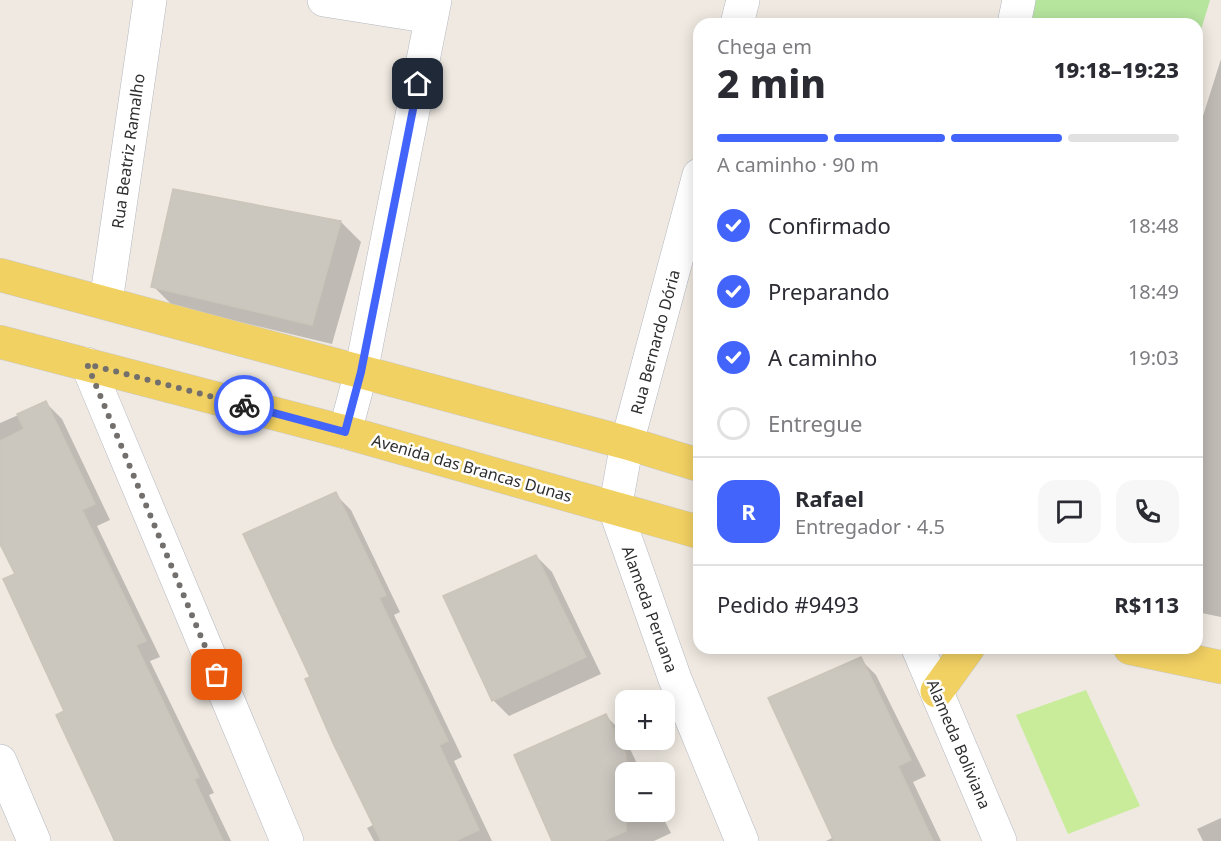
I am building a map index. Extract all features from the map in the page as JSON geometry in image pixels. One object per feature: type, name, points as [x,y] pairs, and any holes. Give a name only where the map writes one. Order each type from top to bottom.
[{"type":"main road","points":[[0,275],[627,443],[693,463]]},
{"type":"main road","name":"Avenida das Brancas Dunas","points":[[0,342],[345,432],[693,530]]},
{"type":"main road","points":[[937,690],[964,654]]},
{"type":"main road","points":[[1157,654],[1221,668]]},
{"type":"street","name":"Rua Beatriz Ramalho","points":[[106,302],[150,0]]},
{"type":"street","points":[[324,0],[433,9],[361,372],[345,432]]},
{"type":"street","points":[[738,18],[743,0]]},
{"type":"street","points":[[1015,18],[1019,0]]},
{"type":"street","name":"Rua Bernardo Dória","points":[[615,509],[627,443],[693,197]]},
{"type":"street","points":[[87,364],[287,841]]},
{"type":"street","name":"Alameda Peruana","points":[[615,509],[675,679],[742,841]]},
{"type":"street","name":"Alameda Boliviana","points":[[921,654],[1000,841]]},
{"type":"street","points":[[0,761],[34,841]]},
{"type":"green space","points":[[1034,0],[1210,0],[1203,23],[1203,18],[1030,18]]},
{"type":"green space","points":[[1086,690],[1140,806],[1068,834],[1016,715]]},
{"type":"building","points":[[173,189],[341,221],[312,325],[151,287]]},
{"type":"building","points":[[46,401],[95,504],[82,510],[146,641],[136,645],[199,777],[194,779],[223,841],[115,841],[56,715],[64,711],[3,579],[15,574],[0,544],[0,441],[24,429],[17,414]]},
{"type":"building","points":[[336,492],[386,595],[379,598],[448,741],[439,745],[479,830],[455,841],[381,841],[333,743],[305,679],[310,677],[243,534]]},
{"type":"building","points":[[536,555],[586,657],[492,701],[443,596]]},
{"type":"building","points":[[861,657],[911,760],[898,766],[933,841],[834,841],[768,698]]},
{"type":"building","points":[[606,714],[615,732],[615,750],[624,750],[626,755],[626,762],[615,762],[615,822],[626,822],[626,831],[603,841],[552,841],[514,755]]},
{"type":"way so far","points":[[217,675],[87,364],[244,405]]},
{"type":"route","points":[[244,405],[345,432],[361,372],[418,84]]}]
